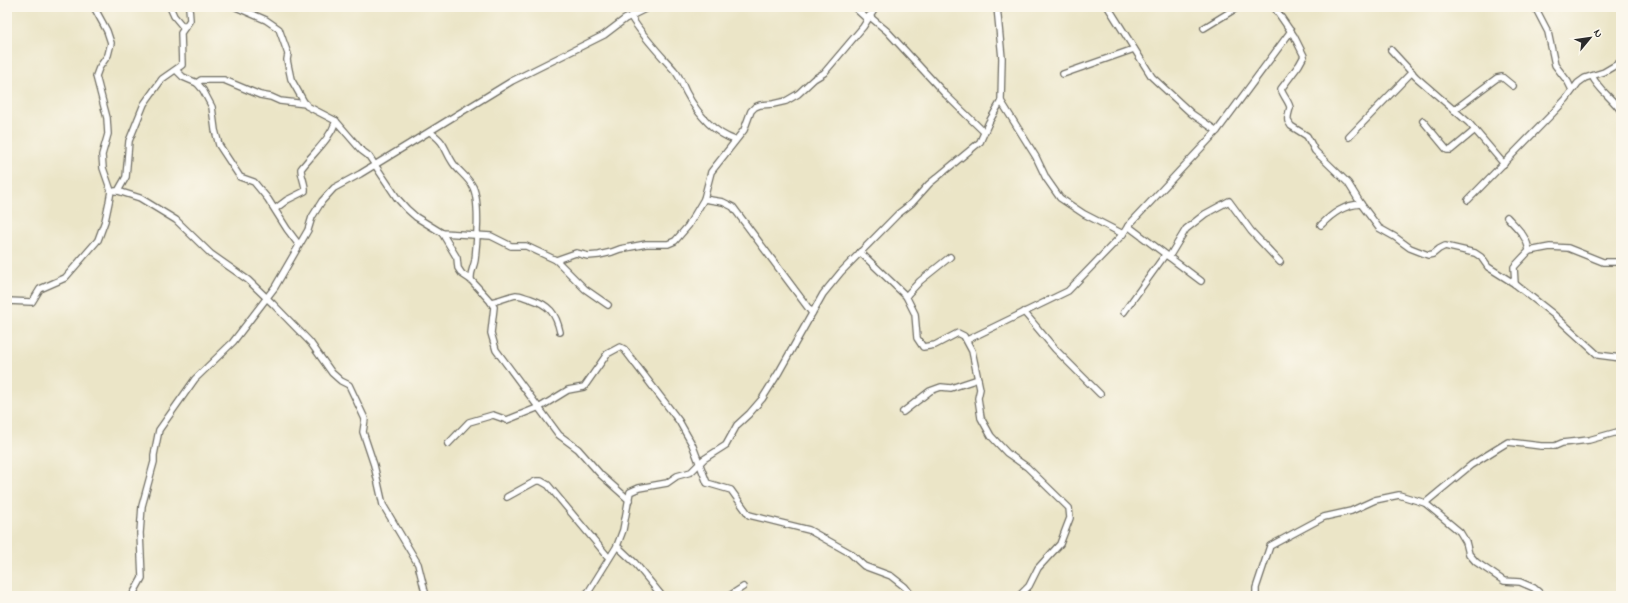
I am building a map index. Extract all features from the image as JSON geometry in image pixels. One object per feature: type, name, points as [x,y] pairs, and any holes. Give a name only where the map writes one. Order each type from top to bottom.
[{"type":"street","points":[[7,300],[32,302],[40,289],[65,278],[98,240],[105,221],[111,191],[103,168],[102,155],[108,134],[107,118],[96,76],[99,68],[108,55],[111,43],[107,31],[94,7]]},
{"type":"street","points":[[170,7],[174,16],[184,28]]},
{"type":"street","points":[[118,191],[124,181],[128,166],[127,150],[129,141],[144,104],[162,78],[182,66],[181,33],[190,20],[189,7]]},
{"type":"street","points":[[236,7],[266,20],[279,29],[283,36],[288,54],[287,60],[291,79],[306,104]]},
{"type":"street","points":[[132,596],[142,578],[140,541],[142,506],[154,462],[159,430],[195,379],[233,342],[276,287],[308,230],[312,217],[322,201],[334,188],[430,132],[512,81],[604,35],[625,19],[649,7]]},
{"type":"street","points":[[854,7],[887,31],[946,95],[984,132]]},
{"type":"street","points":[[556,260],[576,253],[588,256],[599,255],[612,252],[620,248],[646,244],[672,243],[684,230],[704,199],[711,172],[744,130],[751,111],[755,106],[786,101],[798,94],[814,79],[824,73],[863,27],[876,7]]},
{"type":"street","points":[[584,596],[589,591],[616,546],[623,530],[630,492],[639,488],[667,483],[677,476],[691,472],[699,464],[726,445],[737,425],[762,399],[783,366],[812,313],[841,272],[898,214],[912,203],[929,184],[980,142],[1001,101],[1002,58],[997,7]]},
{"type":"street","points":[[1108,7],[1152,77],[1192,114],[1217,131]]},
{"type":"street","points":[[1204,28],[1238,7]]},
{"type":"street","points":[[1274,7],[1291,31],[1304,56],[1281,89],[1283,96],[1290,107],[1288,122],[1291,126],[1306,136],[1315,152],[1348,183],[1361,204],[1379,228],[1395,236],[1410,248],[1428,255],[1433,254],[1445,246],[1475,253],[1481,257],[1488,267],[1514,284],[1553,314],[1598,355],[1621,358]]},
{"type":"street","points":[[1535,7],[1548,32],[1555,64],[1572,90]]},
{"type":"street","points":[[631,17],[649,43],[680,78],[690,100],[700,114],[718,132],[735,140]]},
{"type":"street","points":[[967,340],[1068,291],[1123,234],[1128,226],[1217,131],[1291,31]]},
{"type":"street","points":[[1062,74],[1134,49]]},
{"type":"street","points":[[1391,50],[1438,97],[1475,130],[1504,164]]},
{"type":"street","points":[[1468,200],[1557,109],[1578,82],[1604,72],[1621,62]]},
{"type":"street","points":[[176,70],[183,77],[197,83],[208,97],[212,107],[215,130],[219,145],[240,177],[254,182],[275,209],[299,245]]},
{"type":"street","points":[[1349,137],[1412,72]]},
{"type":"street","points":[[1592,76],[1596,84],[1616,103],[1621,111]]},
{"type":"street","points":[[1454,110],[1497,78],[1502,77],[1513,86]]},
{"type":"street","points":[[197,83],[202,80],[224,80],[260,95],[271,97],[280,101],[306,104],[336,121],[350,138],[369,156],[397,198],[407,209],[416,217],[433,226],[442,234],[457,258],[458,268],[462,274],[471,280],[491,302],[494,307],[491,333],[496,350],[559,435],[578,449],[601,475],[629,500]]},
{"type":"street","points":[[1001,101],[1036,157],[1046,178],[1060,198],[1084,214],[1123,234]]},
{"type":"street","points":[[275,209],[286,200],[305,191],[306,188],[301,178],[301,169],[310,156],[328,139],[336,121]]},
{"type":"street","points":[[1422,121],[1447,150],[1451,150],[1475,130]]},
{"type":"street","points":[[430,132],[443,143],[452,162],[474,188],[478,223],[474,267],[470,272],[471,280]]},
{"type":"street","points":[[124,181],[126,194]]},
{"type":"street","points":[[111,191],[118,191],[140,198],[176,220],[211,254],[255,286],[266,300],[302,333],[332,373],[348,385],[364,419],[363,432],[374,466],[383,504],[418,564],[426,596]]},
{"type":"street","points":[[704,199],[723,202],[733,207],[812,313]]},
{"type":"street","points":[[1124,312],[1167,256],[1183,231],[1205,214],[1229,201],[1251,231],[1280,262]]},
{"type":"street","points":[[1321,225],[1331,215],[1343,208],[1361,204]]},
{"type":"street","points":[[1507,217],[1520,230],[1526,240],[1529,251]]},
{"type":"street","points":[[1128,226],[1201,281]]},
{"type":"street","points":[[442,234],[491,236],[511,246],[526,246],[556,260],[585,289],[608,305]]},
{"type":"street","points":[[1514,284],[1514,267],[1529,251],[1550,247],[1568,248],[1603,262],[1621,262]]},
{"type":"street","points":[[860,252],[906,296],[915,314],[914,326],[916,338],[923,347],[935,345],[958,333],[967,340],[972,351],[980,389],[978,398],[982,418],[991,436],[1007,453],[1028,467],[1069,508],[1071,513],[1069,522],[1060,544],[1038,568],[1029,586],[1019,596]]},
{"type":"street","points":[[906,296],[920,281],[950,257]]},
{"type":"street","points":[[491,302],[515,295],[536,301],[549,307],[560,332]]},
{"type":"street","points":[[1024,312],[1055,349],[1100,394]]},
{"type":"street","points":[[448,444],[469,422],[493,415],[507,420],[539,407],[568,390],[584,387],[607,354],[620,347],[624,349],[632,359],[679,421],[692,444],[708,483],[731,490],[749,515],[809,530],[850,553],[864,566],[890,576],[905,587],[912,596]]},
{"type":"street","points":[[902,412],[930,391],[941,387],[951,388],[978,380]]},
{"type":"street","points":[[1425,503],[1471,465],[1508,442],[1555,446],[1562,443],[1590,440],[1621,431]]},
{"type":"street","points":[[507,497],[536,481],[541,481],[548,485],[609,558]]},
{"type":"street","points":[[1256,596],[1256,588],[1270,546],[1324,517],[1351,511],[1380,498],[1399,495],[1425,503],[1460,532],[1466,542],[1469,554],[1476,562],[1504,581],[1520,582],[1534,588],[1543,596]]},
{"type":"street","points":[[616,546],[636,563],[662,596]]},
{"type":"street","points":[[729,596],[743,587]]}]
